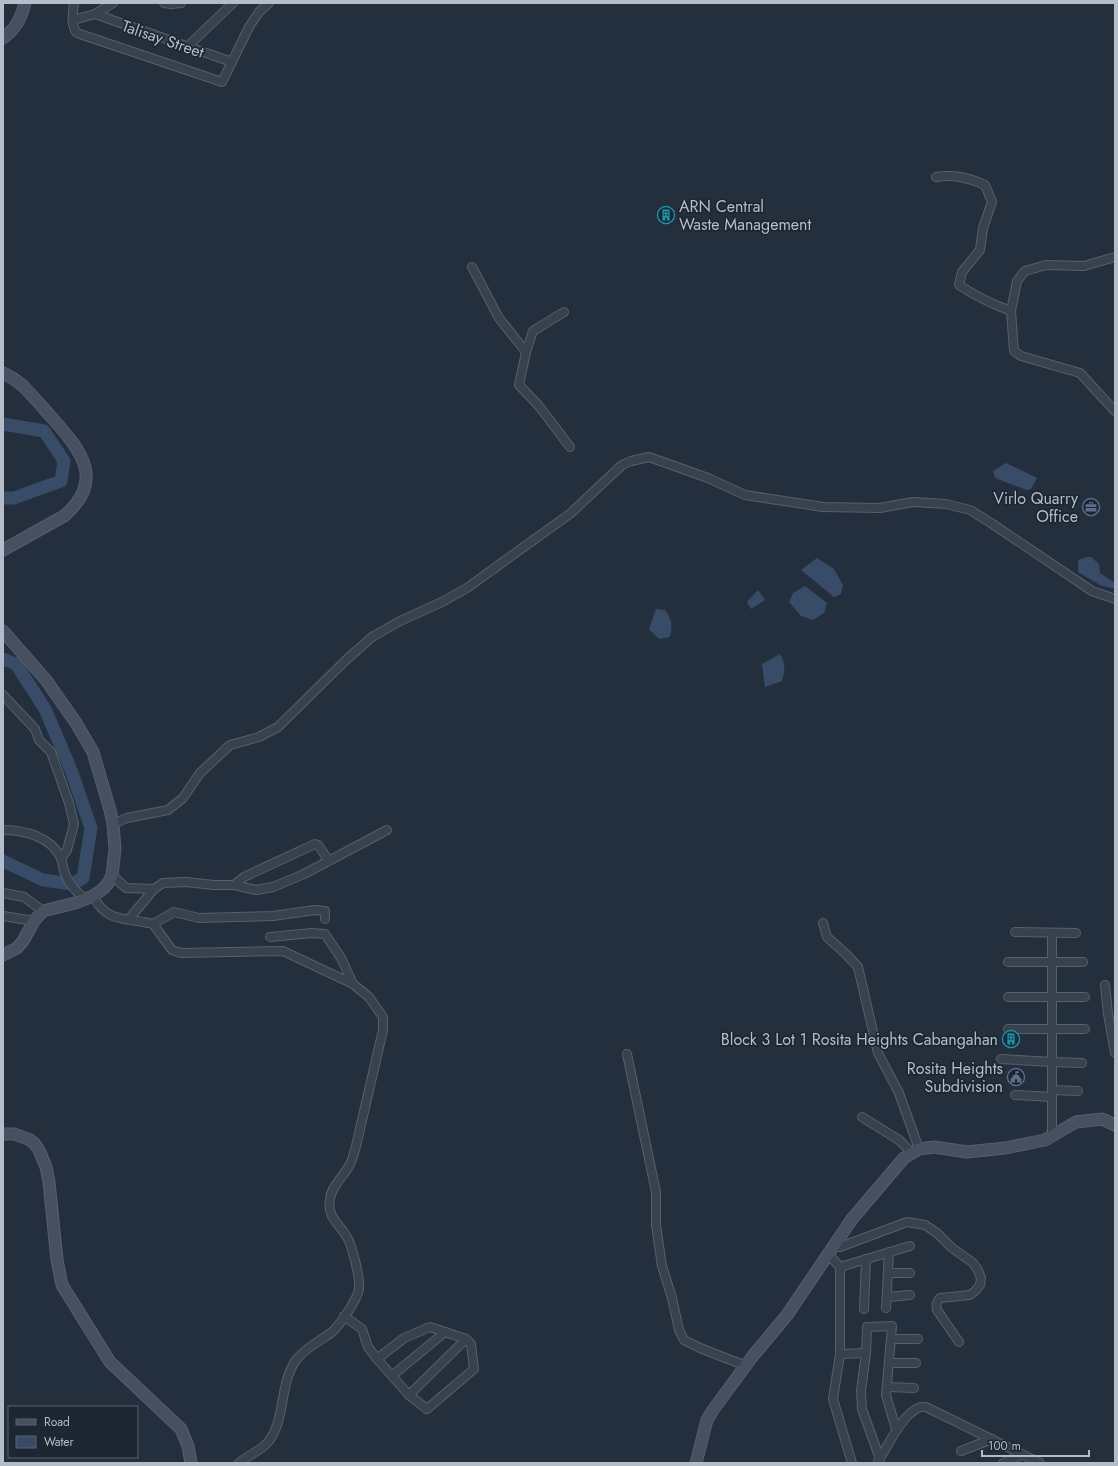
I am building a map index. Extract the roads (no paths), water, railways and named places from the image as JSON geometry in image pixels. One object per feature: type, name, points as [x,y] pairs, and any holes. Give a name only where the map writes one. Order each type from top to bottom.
[{"type":"main road","points":[[3,38],[11,32],[18,23],[25,3]]},
{"type":"main road","points":[[3,373],[23,386],[70,439],[83,459],[86,485],[72,509],[64,516],[3,550]]},
{"type":"main road","points":[[3,631],[46,680],[76,723],[93,752],[113,824],[115,850],[112,875],[109,882],[103,889],[89,898],[44,911],[34,921],[23,941],[17,948],[3,955]]},
{"type":"main road","points":[[696,1463],[707,1420],[713,1410],[787,1315],[852,1219],[904,1158],[916,1151],[934,1146],[967,1152],[1005,1148],[1045,1140],[1076,1122],[1102,1119],[1115,1124]]},
{"type":"main road","points":[[3,1134],[14,1134],[28,1138],[39,1150],[46,1167],[49,1182],[57,1260],[62,1285],[110,1362],[181,1429],[188,1446],[191,1463]]},
{"type":"street","points":[[74,3],[74,29],[79,34],[222,82],[253,20],[269,3]]},
{"type":"street","points":[[73,20],[95,14],[113,3]]},
{"type":"street","points":[[164,3],[181,3]]},
{"type":"street","points":[[187,47],[233,3]]},
{"type":"street","name":"Talisay Street","points":[[95,14],[232,62]]},
{"type":"street","points":[[936,177],[968,177],[985,185],[992,202],[983,228],[980,250],[962,272],[959,285],[993,305],[1010,311]]},
{"type":"street","points":[[1115,258],[1084,266],[1046,265],[1025,271],[1017,281],[1010,311],[1014,351],[1021,356],[1080,373],[1115,411]]},
{"type":"street","points":[[472,267],[499,318],[526,352]]},
{"type":"street","points":[[564,312],[533,331],[526,352],[519,385],[539,406],[570,447]]},
{"type":"street","points":[[113,824],[127,818],[168,810],[183,798],[200,773],[230,745],[259,737],[278,727],[346,660],[372,637],[467,588],[571,513],[622,465],[631,461],[649,457],[708,478],[746,495],[781,501],[823,507],[880,508],[913,502],[946,504],[970,510],[1092,591],[1115,599]]},
{"type":"street","points":[[3,695],[35,729],[39,740],[51,752],[69,803],[74,824],[67,850],[61,859]]},
{"type":"street","points":[[3,830],[13,830],[32,834],[48,842],[54,847],[61,859],[66,877],[73,889],[89,898],[108,915],[117,919],[153,924],[174,912],[199,918],[273,916],[315,910],[325,912],[325,920]]},
{"type":"street","points":[[129,920],[154,889],[163,883],[186,882],[214,885],[234,885],[256,890],[273,887],[304,874],[387,830]]},
{"type":"street","points":[[234,885],[244,878],[315,844],[318,844],[329,861]]},
{"type":"street","points":[[112,875],[126,888],[154,889]]},
{"type":"street","points":[[3,893],[24,897],[44,911]]},
{"type":"street","points":[[3,916],[34,921]]},
{"type":"street","points":[[823,923],[827,937],[858,967],[878,1053],[899,1093],[916,1151]]},
{"type":"street","points":[[153,924],[172,950],[182,954],[283,951],[353,984],[369,996],[382,1017],[383,1030],[356,1146],[350,1164],[332,1192],[330,1198],[331,1215],[336,1225],[346,1235],[355,1261],[359,1279],[359,1289],[356,1298],[333,1331],[309,1346],[296,1359],[286,1380],[280,1412],[270,1440],[263,1448],[247,1456],[239,1463]]},
{"type":"street","points":[[1015,932],[1076,933]]},
{"type":"street","points":[[270,937],[312,933],[325,934],[341,958],[353,984]]},
{"type":"street","points":[[1052,933],[1052,1136]]},
{"type":"street","points":[[1008,962],[1083,962]]},
{"type":"street","points":[[1105,985],[1108,1014],[1115,1053]]},
{"type":"street","points":[[1008,996],[1085,997]]},
{"type":"street","points":[[1008,1029],[1085,1029]]},
{"type":"street","points":[[627,1054],[656,1192],[656,1225],[662,1266],[680,1330],[684,1340],[746,1366]]},
{"type":"street","points":[[1001,1059],[1082,1063]]},
{"type":"street","points":[[1015,1095],[1052,1094],[1078,1091]]},
{"type":"street","points":[[862,1117],[916,1151]]},
{"type":"street","points":[[852,1463],[833,1399],[840,1354],[840,1267],[830,1251],[908,1222],[925,1225],[937,1233],[952,1248],[972,1262],[978,1270],[981,1278],[980,1285],[970,1294],[940,1298],[937,1301],[937,1310],[959,1342]]},
{"type":"street","points":[[840,1267],[910,1246]]},
{"type":"street","points":[[886,1308],[889,1252]]},
{"type":"street","points":[[864,1309],[866,1259]]},
{"type":"street","points":[[888,1273],[910,1273]]},
{"type":"street","points":[[887,1297],[910,1295]]},
{"type":"street","points":[[344,1316],[362,1329],[368,1347],[377,1359],[410,1395],[426,1409],[474,1369],[471,1344],[466,1339],[430,1326],[404,1338],[377,1359]]},
{"type":"street","points":[[878,1461],[862,1409],[861,1391],[866,1353],[867,1327],[892,1326],[886,1395],[896,1430]]},
{"type":"street","points":[[393,1376],[445,1332]]},
{"type":"street","points":[[410,1395],[466,1339]]},
{"type":"street","points":[[891,1339],[918,1339]]},
{"type":"street","points":[[840,1354],[866,1353]]},
{"type":"street","points":[[889,1363],[916,1363]]},
{"type":"street","points":[[887,1387],[914,1388]]},
{"type":"street","points":[[878,1461],[896,1430],[916,1408],[922,1407],[1040,1463]]},
{"type":"street","points":[[961,1451],[992,1439]]},
{"type":"street","points":[[1003,1463],[1022,1455]]},
{"type":"water","points":[[1006,463],[1037,478],[1031,489],[1027,490],[995,478],[993,471]]},
{"type":"water","points":[[1091,557],[1099,564],[1100,573],[1115,583],[1115,589],[1100,585],[1078,572],[1078,560]]},
{"type":"water","points":[[817,558],[834,569],[843,585],[841,594],[834,597],[801,570]]},
{"type":"water","points":[[805,586],[827,603],[824,613],[813,620],[801,616],[789,602],[793,593]]},
{"type":"water","points":[[758,590],[765,600],[751,609],[747,602]]},
{"type":"water","points":[[656,609],[665,610],[671,620],[670,637],[659,639],[649,629]]},
{"type":"water","points":[[780,654],[784,667],[782,681],[765,687],[762,664]]},
{"type":"waterway","points":[[3,424],[44,431],[64,461],[61,481],[14,498],[3,498]]},
{"type":"waterway","points":[[3,659],[16,664],[45,709],[71,770],[91,828],[83,878],[72,884],[43,880],[3,861]]},
{"type":"place","name":"ARN Central Waste Management","points":[[666,215]]},
{"type":"place","name":"Virlo Quarry Office","points":[[1091,507]]},
{"type":"place","name":"Block 3 Lot 1 Rosita Heights Cabangahan","points":[[1011,1039]]},
{"type":"place","name":"Rosita Heights Subdivision","points":[[1016,1077]]}]
